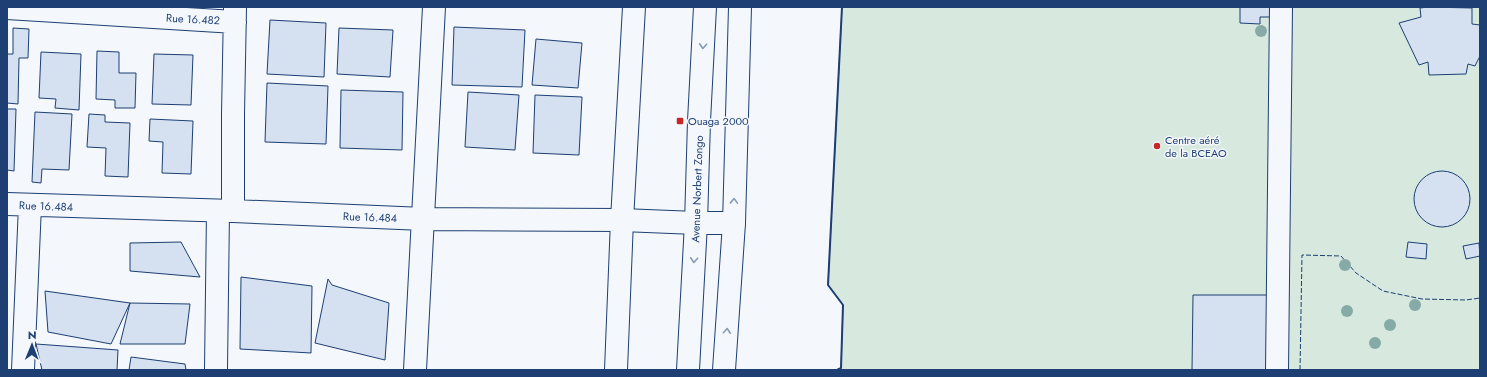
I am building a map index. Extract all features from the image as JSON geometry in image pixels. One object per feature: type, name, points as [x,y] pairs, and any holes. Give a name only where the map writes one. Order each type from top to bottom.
[{"type":"street","points":[[415,370],[434,7]]},
{"type":"street","points":[[616,370],[622,220],[634,7]]},
{"type":"street","name":"Avenue Norbert Zongo","points":[[688,370],[705,7]]},
{"type":"street","points":[[724,370],[734,223],[740,7]]},
{"type":"street","points":[[1277,370],[1281,7]]},
{"type":"street","name":"Rue 16.482","points":[[7,8],[235,14]]},
{"type":"street","points":[[216,370],[233,114],[235,14]]},
{"type":"street","name":"Rue 16.484","points":[[7,204],[424,219],[622,220],[734,223]]},
{"type":"street","points":[[23,370],[30,206]]},
{"type":"shaded area","name":"Centre aéré de la BCEAO","points":[[842,7],[1480,7],[1480,370],[837,370],[841,368],[843,305],[828,285]]},
{"type":"building","points":[[1240,7],[1271,7],[1271,17],[1260,17],[1260,24],[1240,23]]},
{"type":"building","points":[[1420,8],[1472,8],[1472,24],[1480,25],[1480,56],[1475,66],[1468,64],[1466,74],[1429,75],[1428,62],[1419,65],[1399,23],[1421,17]]},
{"type":"building","points":[[270,20],[326,23],[324,77],[267,74]]},
{"type":"building","points":[[454,27],[525,30],[522,87],[452,85]]},
{"type":"building","points":[[13,28],[29,29],[28,58],[19,58],[18,104],[7,103],[7,54],[13,54]]},
{"type":"building","points":[[339,28],[393,30],[390,77],[337,74]]},
{"type":"building","points":[[536,39],[582,43],[578,88],[532,85]]},
{"type":"building","points":[[97,51],[119,52],[119,73],[136,73],[135,108],[115,108],[115,100],[96,99]]},
{"type":"building","points":[[41,52],[81,54],[79,110],[55,108],[56,99],[39,98]]},
{"type":"building","points":[[154,54],[193,55],[191,105],[152,104]]},
{"type":"building","points":[[267,83],[328,86],[326,144],[265,142]]},
{"type":"building","points":[[341,90],[403,92],[402,150],[340,148]]},
{"type":"building","points":[[468,92],[519,95],[515,150],[465,147]]},
{"type":"building","points":[[535,95],[582,97],[579,155],[533,153]]},
{"type":"building","points":[[7,109],[16,109],[14,171],[7,170]]},
{"type":"building","points":[[35,112],[72,114],[69,170],[42,169],[41,183],[32,182]]},
{"type":"building","points":[[89,114],[105,115],[105,122],[130,123],[128,177],[105,176],[106,148],[87,147]]},
{"type":"building","points":[[150,119],[193,121],[191,174],[162,173],[163,142],[149,141]]},
{"type":"building","points":[[1437,171],[1447,171],[1462,179],[1468,188],[1470,199],[1468,210],[1462,219],[1447,227],[1437,227],[1426,222],[1419,215],[1414,204],[1414,194],[1419,183],[1426,176]]},
{"type":"building","points":[[181,242],[200,277],[130,271],[130,243]]},
{"type":"building","points":[[1408,242],[1427,244],[1426,259],[1406,257]]},
{"type":"building","points":[[1479,243],[1480,256],[1466,259],[1463,246]]},
{"type":"building","points":[[241,277],[312,286],[311,353],[240,349]]},
{"type":"building","points":[[328,279],[332,285],[389,303],[385,360],[315,343]]},
{"type":"building","points":[[45,291],[130,303],[111,344],[48,332]]},
{"type":"building","points":[[1193,295],[1275,295],[1274,370],[1192,370]]},
{"type":"building","points":[[130,303],[190,304],[185,344],[120,344]]},
{"type":"building","points":[[36,344],[118,350],[117,370],[42,370]]},
{"type":"building","points":[[131,357],[185,364],[186,370],[129,370]]},
{"type":"fence","points":[[1300,370],[1302,255],[1341,256],[1356,273],[1383,291],[1422,299],[1466,300],[1480,298]]},
{"type":"wall","points":[[837,370],[841,368],[843,305],[828,285],[842,7]]},
{"type":"place","name":"Ouaga 2000","points":[[680,121]]},
{"type":"place","name":"Centre aéré de la BCEAO","points":[[1157,146]]}]
